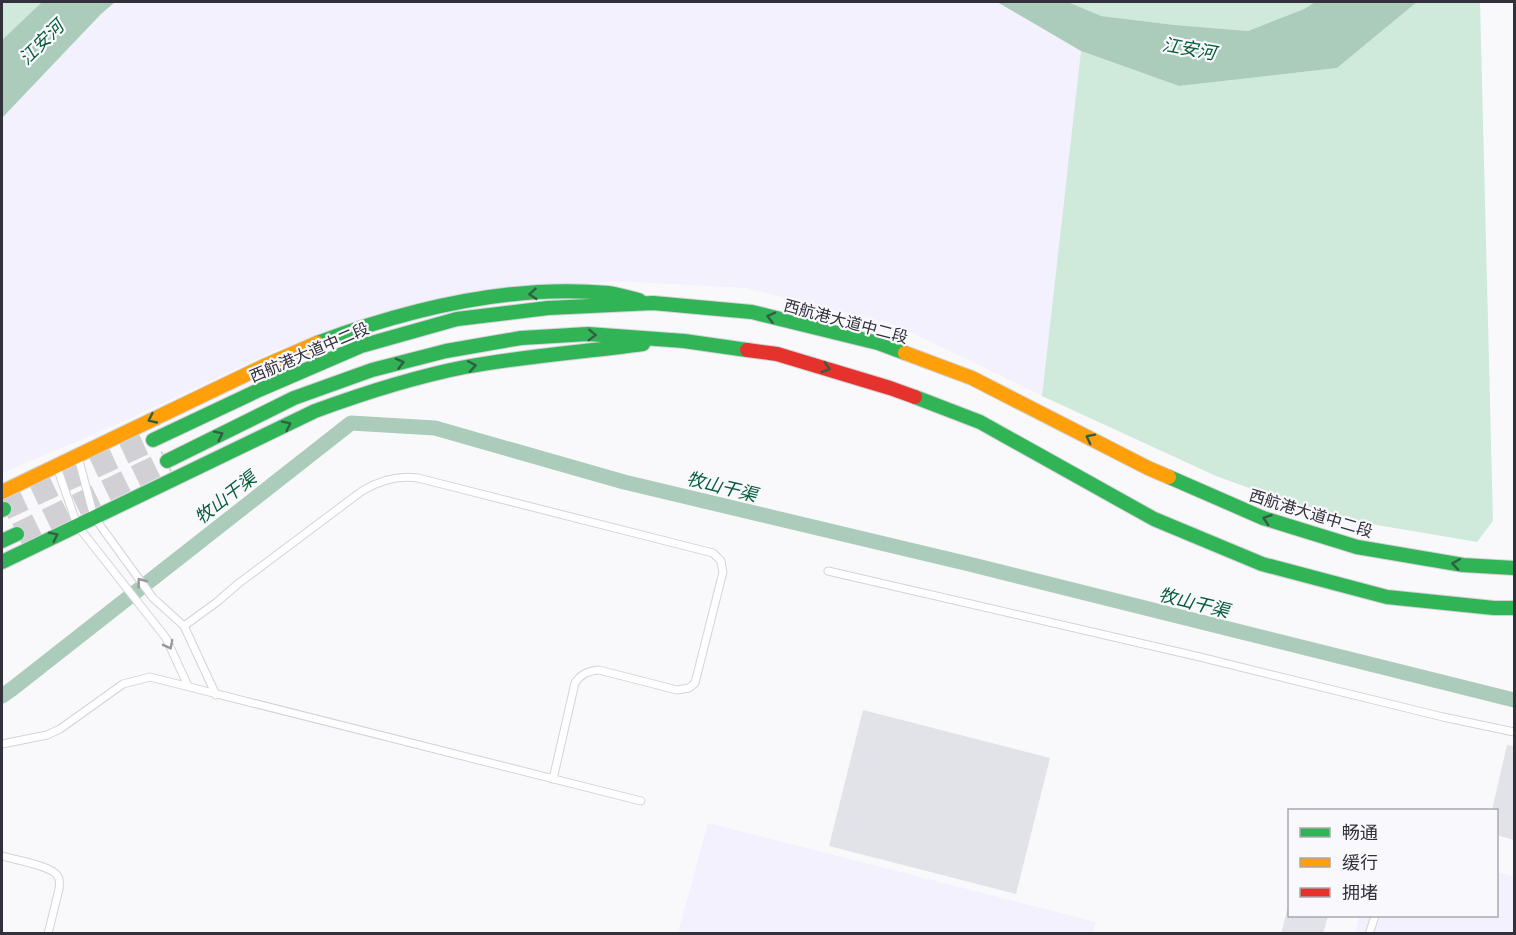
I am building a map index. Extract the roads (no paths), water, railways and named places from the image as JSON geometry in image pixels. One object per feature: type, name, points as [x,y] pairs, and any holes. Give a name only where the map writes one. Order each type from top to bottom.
[{"type":"main road","points":[[2,492],[305,347],[368,325],[437,307],[492,297],[560,291],[610,293],[653,303]]},
{"type":"main road","name":"西航港大道中二段","points":[[153,440],[259,390],[361,346],[457,319],[548,308],[653,303],[752,312],[878,343],[972,378],[1148,468],[1263,518],[1358,547],[1463,565],[1515,568]]},
{"type":"main road","points":[[167,461],[294,398],[372,369],[446,351],[521,338],[588,334],[672,340],[777,354],[891,388],[980,423],[1154,519],[1262,564],[1387,597],[1515,608]]},
{"type":"main road","points":[[2,561],[315,411],[365,392],[466,366],[672,340]]},
{"type":"main road","points":[[2,541],[17,534]]},
{"type":"lane","points":[[78,455],[94,517],[153,598],[184,626],[216,695]]},
{"type":"lane","points":[[56,465],[77,525],[166,638],[188,686]]},
{"type":"lane","points":[[184,626],[362,491],[380,481],[406,476],[713,553],[721,561],[723,572],[695,683],[689,688],[677,690],[599,670],[579,677],[575,683],[554,780]]},
{"type":"lane","points":[[828,571],[1200,657],[1443,717],[1515,732]]},
{"type":"lane","points":[[2,744],[47,735],[60,729],[123,684],[150,677],[641,801]]},
{"type":"lane","points":[[2,856],[47,868],[58,876],[59,889],[48,933]]},
{"type":"lane","points":[[1370,933],[1374,917]]},
{"type":"water","name":"江安河","points":[[42,2],[115,2],[2,118],[2,40]]},
{"type":"water","name":"江安河","points":[[997,2],[1068,2],[1101,16],[1248,31],[1304,9],[1315,2],[1417,2],[1337,68],[1179,86],[1081,51]]},
{"type":"waterway","name":"牧山干渠","points":[[2,696],[351,423],[435,428],[624,482],[969,564],[1514,700]]},
{"type":"tunnel","points":[[4,509],[153,440]]},
{"type":"tunnel","points":[[17,534],[167,461]]}]
